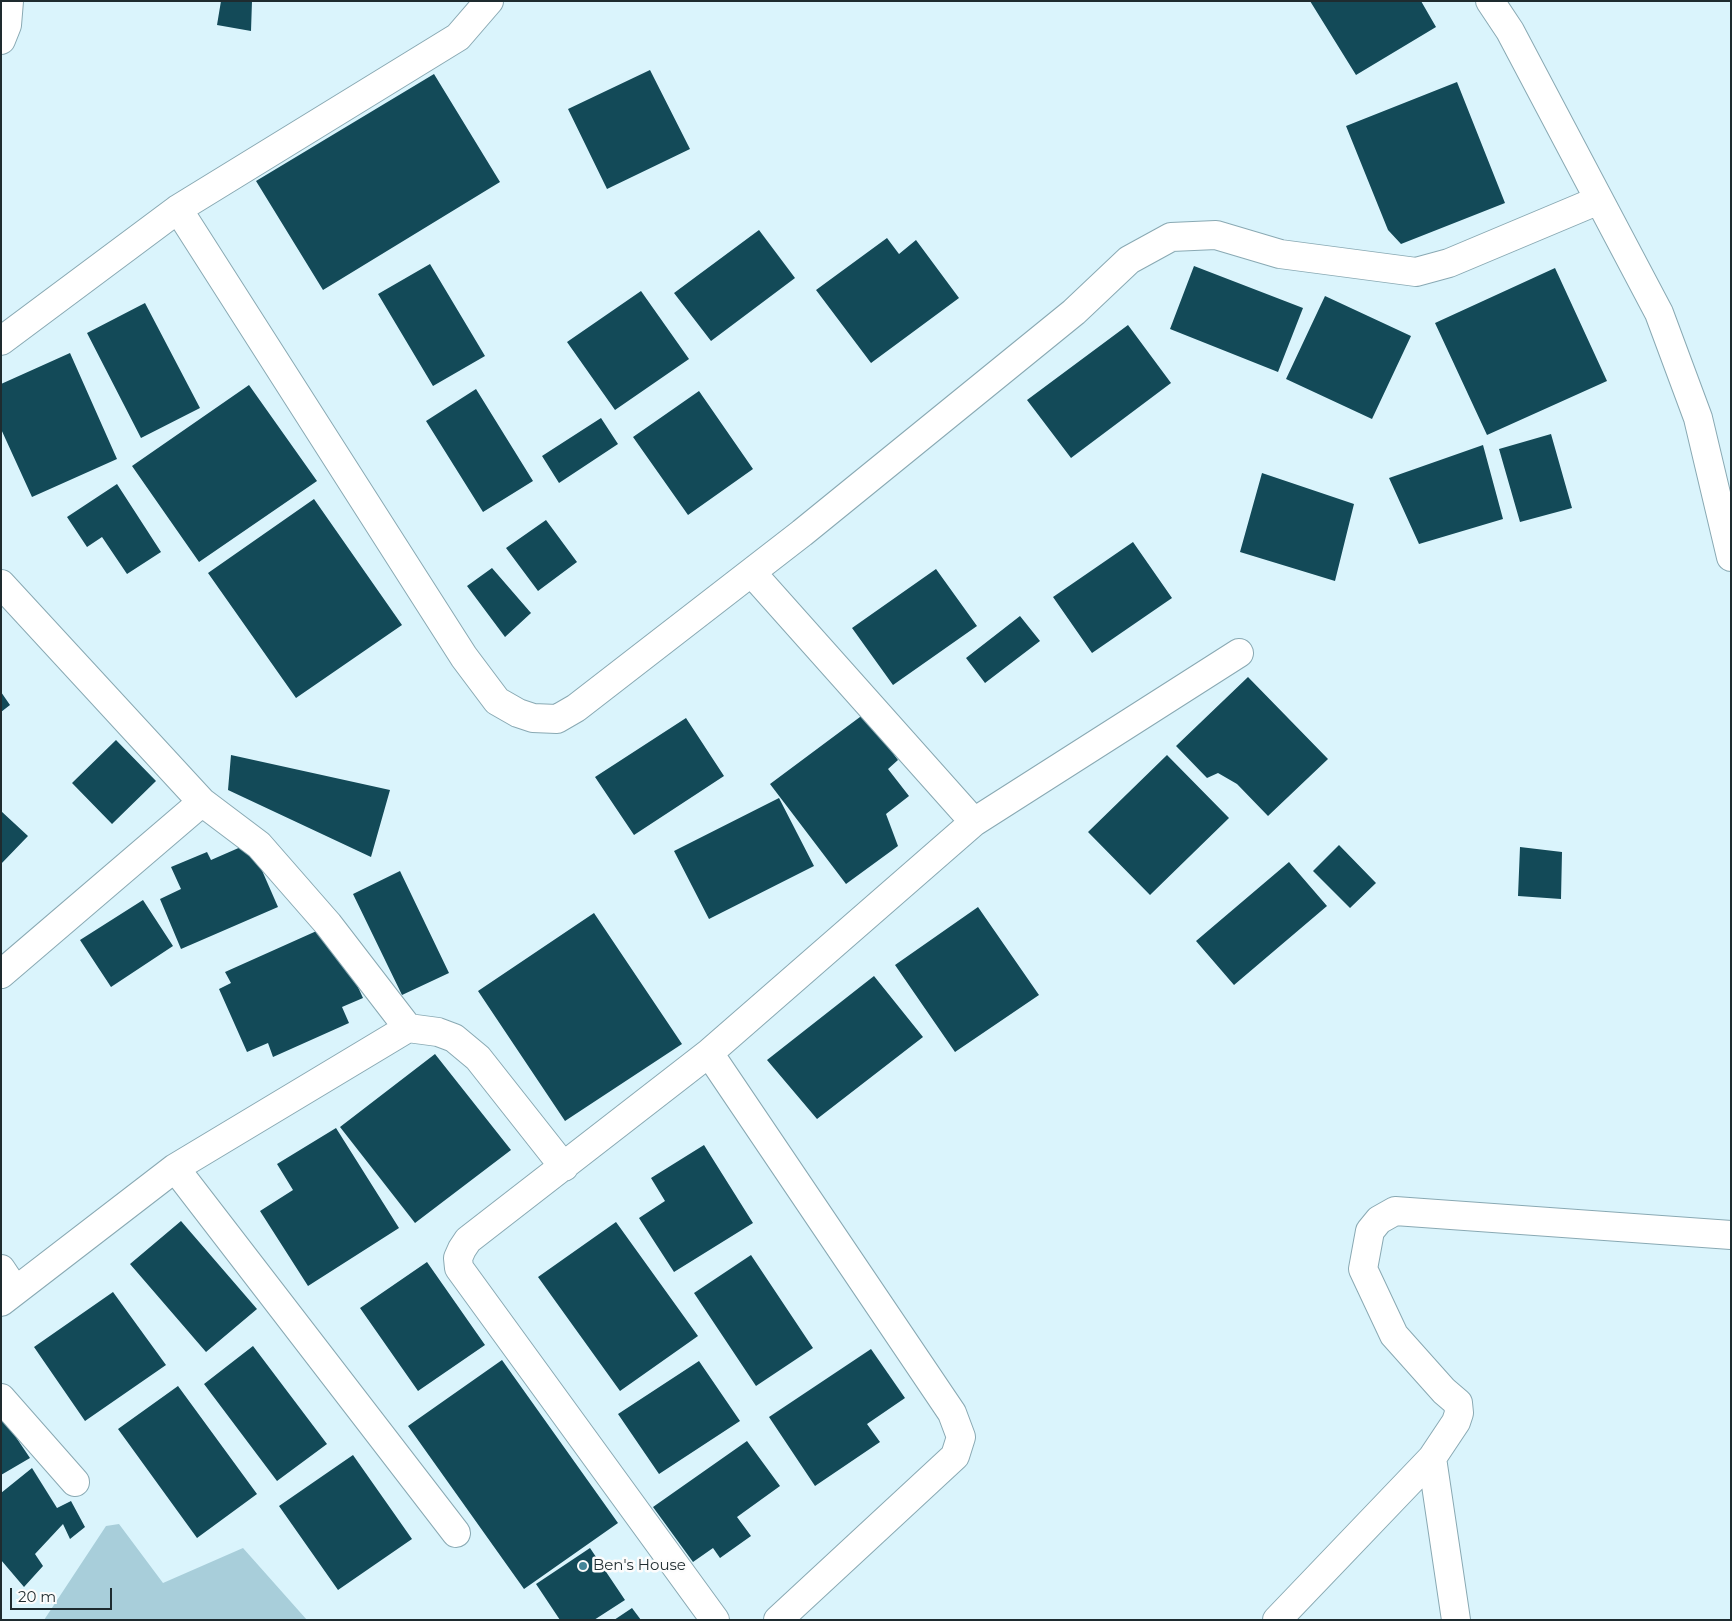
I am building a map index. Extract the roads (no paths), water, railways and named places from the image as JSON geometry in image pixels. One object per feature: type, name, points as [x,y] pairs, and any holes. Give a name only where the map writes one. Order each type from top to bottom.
[{"type":"street","points":[[1,40],[8,25],[9,1]]},
{"type":"street","points":[[1,341],[178,209],[458,37],[489,1]]},
{"type":"street","points":[[1490,1],[1510,31],[1658,313],[1698,418],[1731,557]]},
{"type":"street","points":[[178,209],[464,657],[497,700],[518,713],[533,718],[557,719],[576,708],[752,572],[1074,312],[1130,260],[1171,237],[1216,235],[1280,254],[1416,272],[1450,263],[1599,200]]},
{"type":"street","points":[[752,572],[974,822]]},
{"type":"street","points":[[1,584],[202,802],[258,845],[328,924],[408,1028]]},
{"type":"street","points":[[715,1620],[459,1268],[458,1258],[468,1240],[709,1053],[974,822],[1239,653]]},
{"type":"street","points":[[1,974],[202,802]]},
{"type":"street","points":[[6,1287],[175,1168],[408,1028],[438,1032],[454,1038],[478,1058],[564,1167]]},
{"type":"street","points":[[709,1053],[952,1413],[961,1437],[955,1456],[778,1620]]},
{"type":"street","points":[[175,1168],[456,1534]]},
{"type":"street","points":[[1277,1620],[1432,1458],[1460,1413],[1458,1403],[1444,1391],[1394,1335],[1363,1269],[1370,1231],[1379,1220],[1396,1212],[1731,1234]]},
{"type":"street","points":[[1,1398],[75,1482]]},
{"type":"street","points":[[1432,1458],[1456,1620]]},
{"type":"place","name":"Ben's House","points":[[583,1566]]}]
